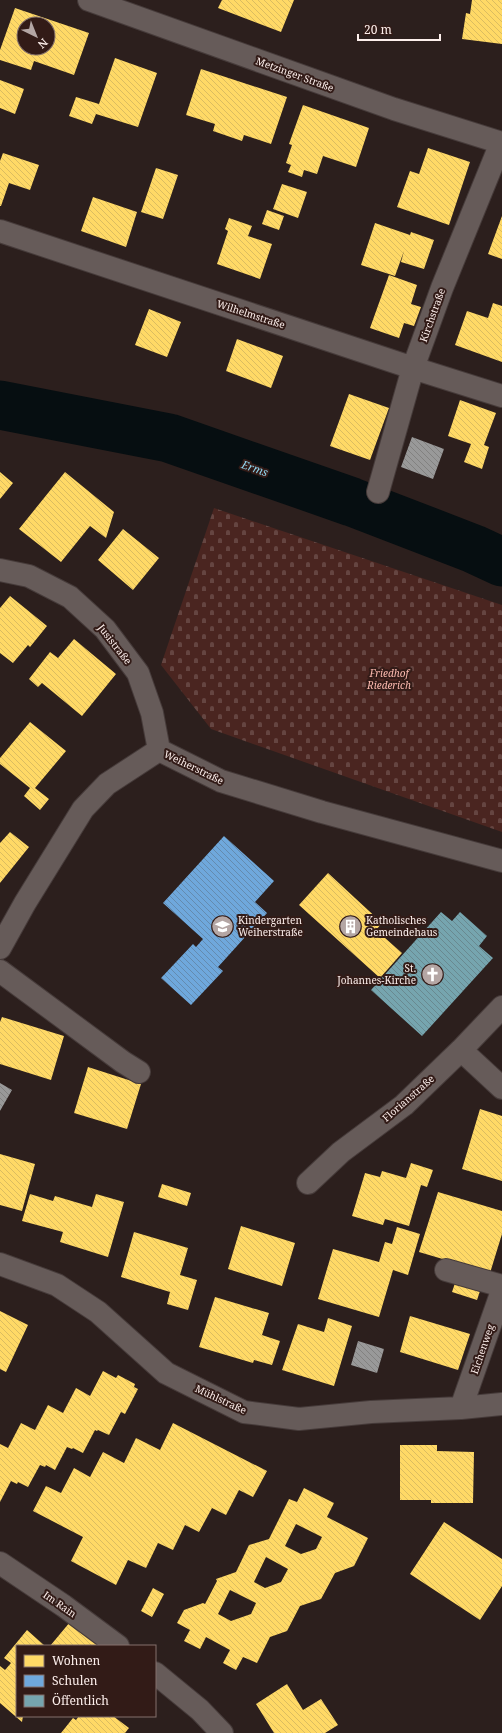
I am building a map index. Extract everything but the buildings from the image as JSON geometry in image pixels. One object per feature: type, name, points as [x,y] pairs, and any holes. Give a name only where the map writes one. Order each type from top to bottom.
[{"type":"street","name":"Metzinger Straße","points":[[89,0],[394,109],[502,143]]},
{"type":"street","name":"Kirchstraße","points":[[378,492],[413,368],[442,288],[502,143]]},
{"type":"street","name":"Wilhelmstraße","points":[[0,231],[502,396]]},
{"type":"street","name":"Jusistraße","points":[[0,570],[29,576],[70,597],[105,629],[138,673],[152,713],[159,750]]},
{"type":"street","name":"Weiherstraße","points":[[0,948],[82,808],[107,784],[159,750],[221,781],[322,812],[502,861]]},
{"type":"street","points":[[0,970],[123,1062],[139,1072]]},
{"type":"street","name":"Florianstraße","points":[[308,1183],[341,1152],[404,1105],[462,1050],[502,1007]]},
{"type":"street","points":[[462,1050],[502,1088]]},
{"type":"street","name":"Mühlstraße","points":[[0,1264],[57,1285],[98,1312],[166,1372],[244,1412],[299,1419],[371,1412],[461,1408],[502,1404]]},
{"type":"street","points":[[446,1270],[502,1286]]},
{"type":"street","name":"Eichenweg","points":[[461,1408],[502,1291]]},
{"type":"street","name":"Im Rain","points":[[0,1563],[64,1606],[117,1645]]},
{"type":"street","points":[[156,1674],[200,1710],[222,1733]]},
{"type":"green space","name":"Friedhof Riederich","points":[[214,508],[502,605],[502,832],[211,729],[161,665]]},
{"type":"waterway","name":"Erms","points":[[0,405],[169,438],[352,502],[474,549],[502,562]]},
{"type":"place","name":"Kindergarten Weiherstraße","points":[[222,926]]},
{"type":"place","name":"Katholisches Gemeindehaus","points":[[351,926]]},
{"type":"place","name":"St. Johannes-Kirche","points":[[432,974]]}]
